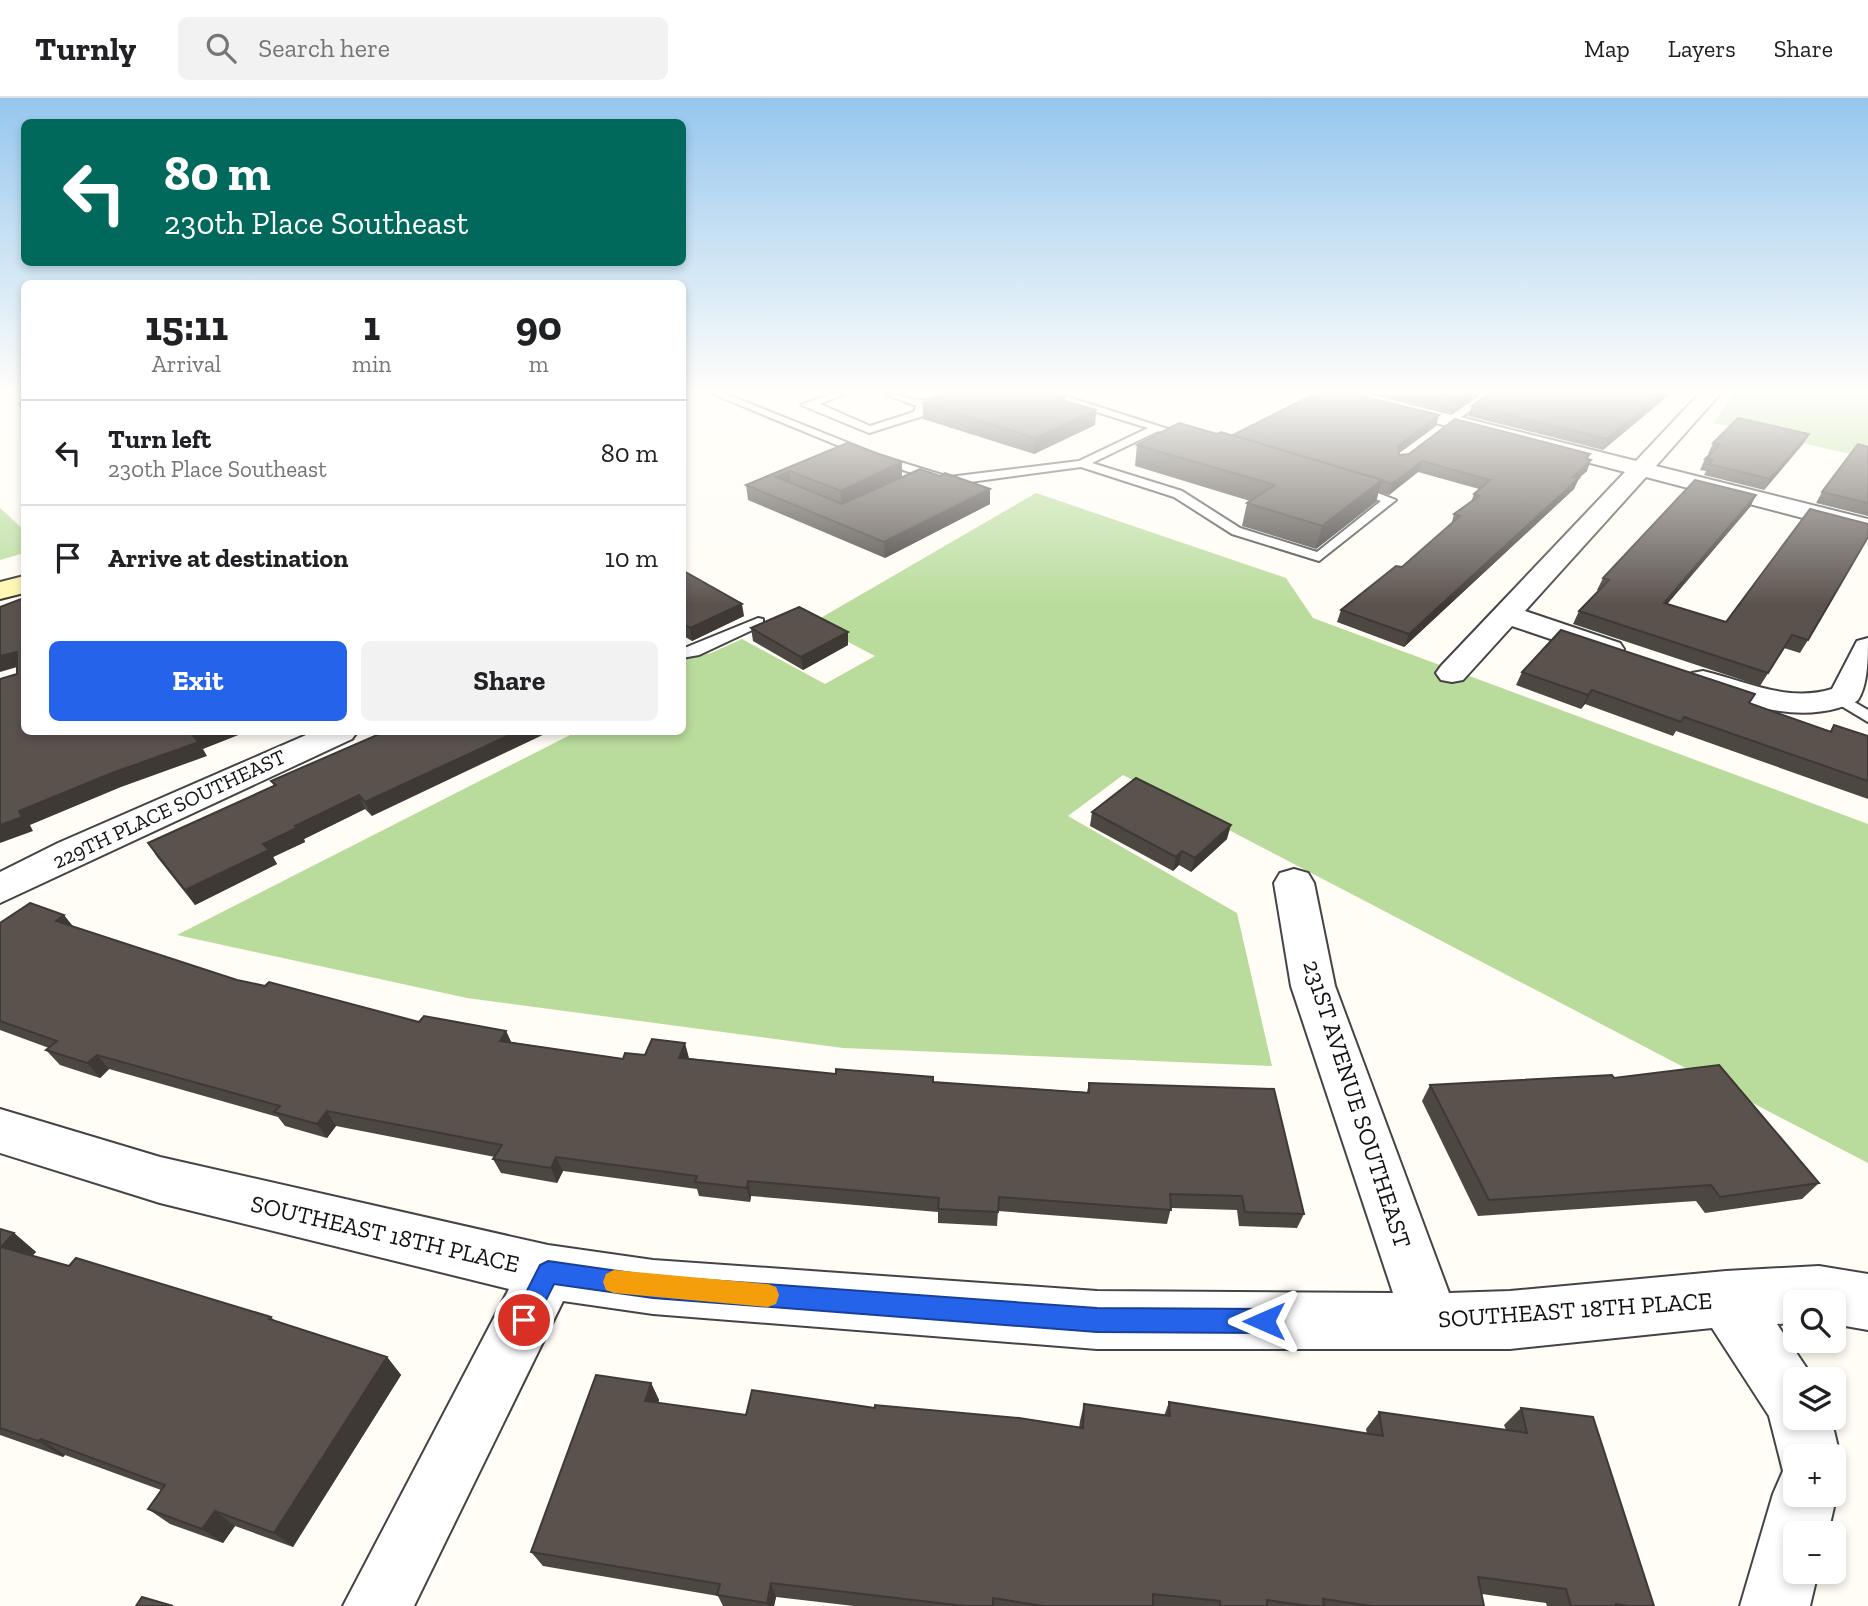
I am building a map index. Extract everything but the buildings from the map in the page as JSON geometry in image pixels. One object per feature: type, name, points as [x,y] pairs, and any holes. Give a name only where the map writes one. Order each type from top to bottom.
[{"type":"main road","points":[[0,573],[21,567]]},
{"type":"main road","points":[[0,591],[21,585]]},
{"type":"street","points":[[1626,464],[1868,527]]},
{"type":"street","points":[[1452,673],[1645,464]]},
{"type":"street","points":[[1508,615],[1637,658]]},
{"type":"street","points":[[1676,671],[1755,697],[1824,701],[1845,695],[1868,646]]},
{"type":"street","name":"229TH PLACE SOUTHEAST","points":[[0,889],[72,852],[333,735]]},
{"type":"street","name":"231ST AVENUE SOUTHEAST","points":[[1294,883],[1313,986],[1431,1322]]},
{"type":"street","name":"SOUTHEAST 18TH PLACE","points":[[0,1131],[160,1180],[548,1272],[653,1287],[1097,1320],[1431,1322],[1510,1320],[1726,1299],[1819,1294],[1868,1302]]},
{"type":"street","points":[[378,1606],[548,1272]]},
{"type":"street","points":[[1726,1299],[1783,1384]]},
{"type":"street","points":[[1775,1606],[1802,1507]]},
{"type":"lane","points":[[896,464],[948,481],[1079,464]]},
{"type":"lane","points":[[1083,464],[1178,494],[1236,531],[1319,557],[1390,500],[1338,484]]},
{"type":"lane","points":[[901,485],[925,474]]},
{"type":"lane","points":[[686,653],[758,622]]},
{"type":"lane","points":[[1824,701],[1868,717]]},
{"type":"green space","points":[[1036,493],[1286,578],[1313,618],[1868,824],[1868,1163],[1123,775],[1068,816],[1237,913],[1272,1066],[843,1048],[467,998],[177,935],[570,735],[686,735],[686,658],[711,653],[742,639],[825,684],[875,656],[812,623]]},
{"type":"green space","points":[[0,508],[21,527],[21,554],[0,560]]},
{"type":"slow traffic","points":[[614,1282],[768,1295]]},
{"type":"route","points":[[524,1320],[548,1272],[653,1287],[1097,1320],[1264,1321]]}]
